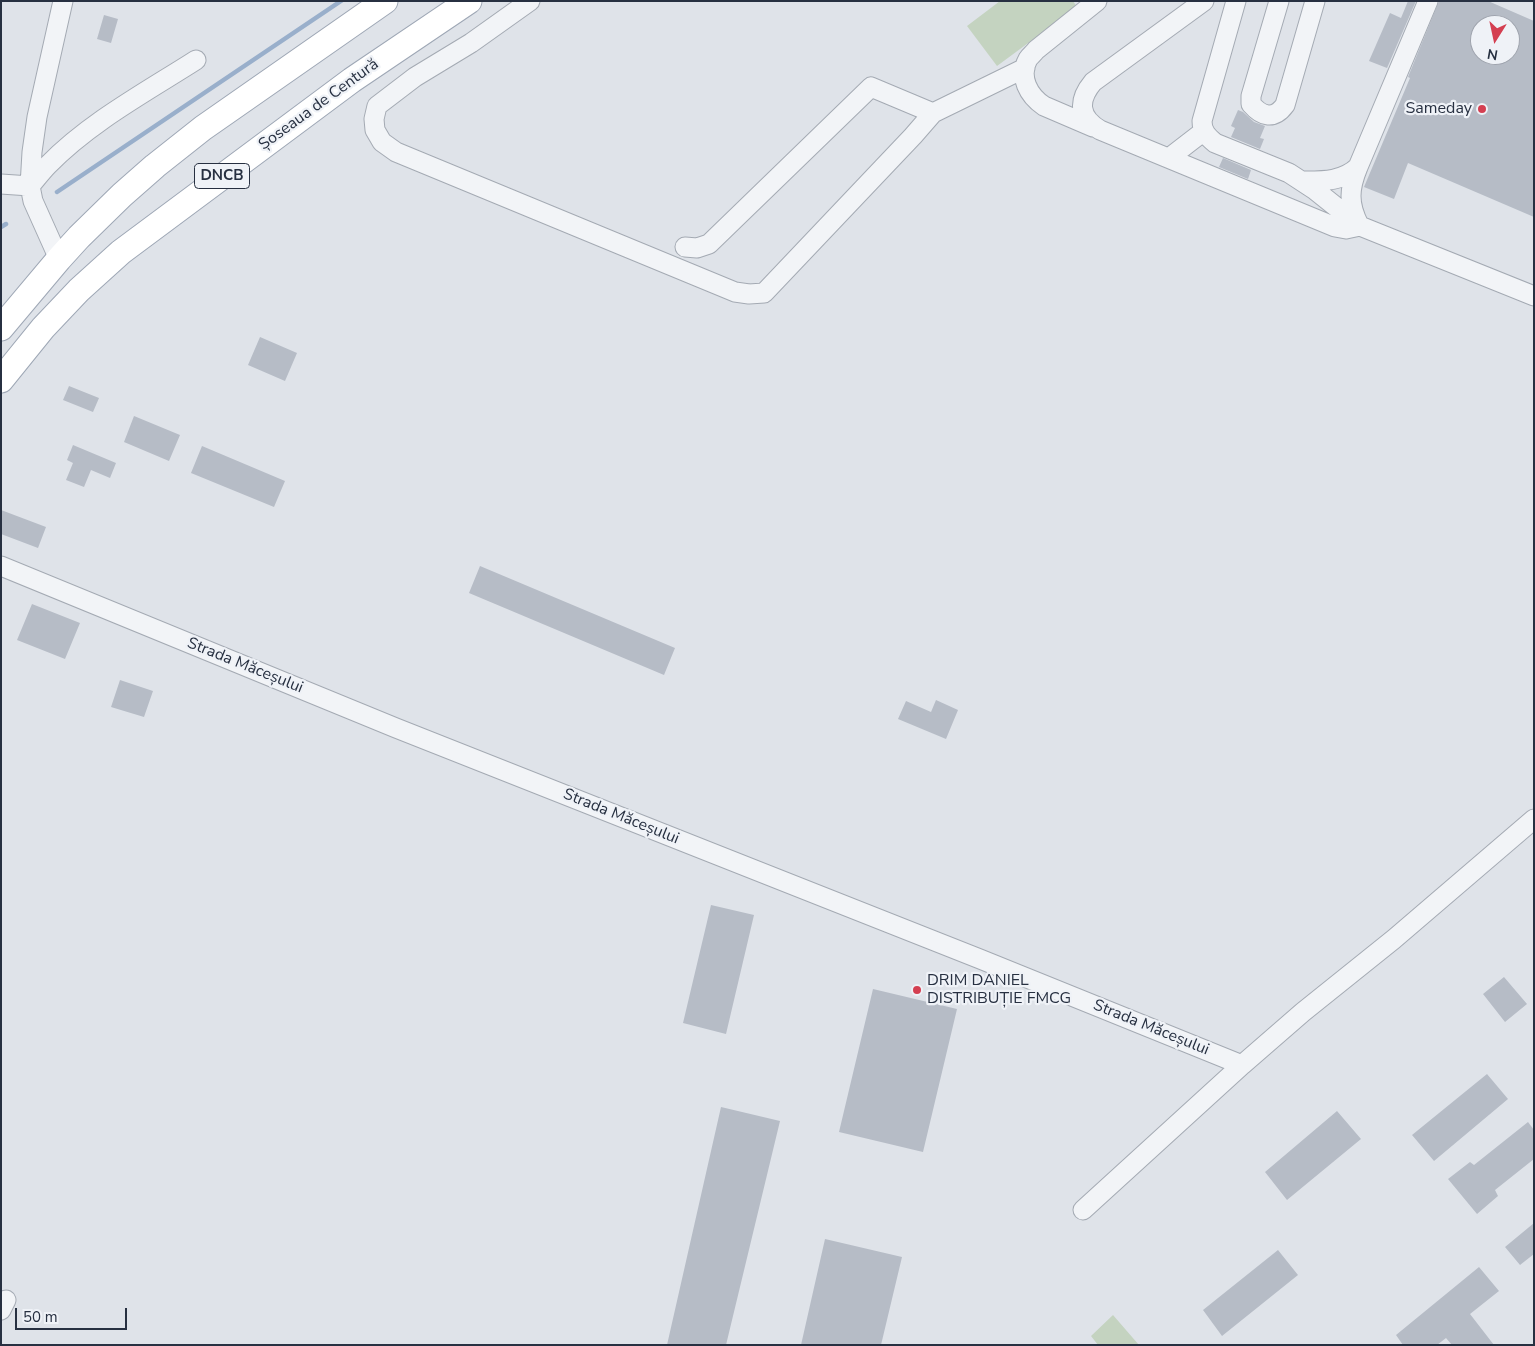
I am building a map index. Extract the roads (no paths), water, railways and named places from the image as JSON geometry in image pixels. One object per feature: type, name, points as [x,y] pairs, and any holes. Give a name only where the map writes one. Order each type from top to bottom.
[{"type":"main road","name":"DNCB","points":[[1,328],[59,259],[122,195],[155,166],[203,128],[385,1]]},
{"type":"main road","name":"Șoseaua de Centură","points":[[1,380],[43,328],[79,290],[121,252],[352,80],[469,1]]},
{"type":"street","points":[[59,259],[33,201],[30,186],[37,117],[63,1]]},
{"type":"street","points":[[530,1],[470,43],[415,77],[377,106],[374,119],[375,130],[382,142],[396,152],[734,292],[764,293],[933,113],[1025,68]]},
{"type":"street","points":[[1097,1],[1036,50],[1028,59],[1025,68],[1025,81],[1033,98],[1044,106],[1100,130],[1335,227],[1346,229],[1360,226]]},
{"type":"street","points":[[1100,130],[1087,121],[1084,115],[1084,98],[1090,87],[1098,78],[1204,1]]},
{"type":"street","points":[[1236,1],[1202,121],[1207,136],[1216,143],[1289,173],[1316,190],[1360,226],[1534,296]]},
{"type":"street","points":[[1279,1],[1251,96],[1251,104],[1256,110],[1274,115],[1280,112],[1285,105],[1315,1]]},
{"type":"street","points":[[1360,226],[1353,213],[1351,189],[1358,167],[1428,1]]},
{"type":"street","points":[[30,186],[48,165],[70,145],[109,115],[196,60]]},
{"type":"street","points":[[685,247],[697,248],[709,244],[871,87],[933,113]]},
{"type":"street","points":[[1169,158],[1204,131]]},
{"type":"street","points":[[1302,181],[1332,180],[1351,174],[1358,167]]},
{"type":"street","points":[[1,184],[30,186]]},
{"type":"street","name":"Strada Măceșului","points":[[1,566],[396,728],[1242,1065]]},
{"type":"street","points":[[1084,1210],[1242,1065],[1303,1012],[1444,897],[1534,819]]},
{"type":"waterway","points":[[57,192],[341,1]]},
{"type":"waterway","points":[[1,227],[6,224]]},
{"type":"place","name":"Sameday","points":[[1482,109]]},
{"type":"place","name":"DRIM DANIEL DISTRIBUȚIE FMCG","points":[[917,990]]}]
